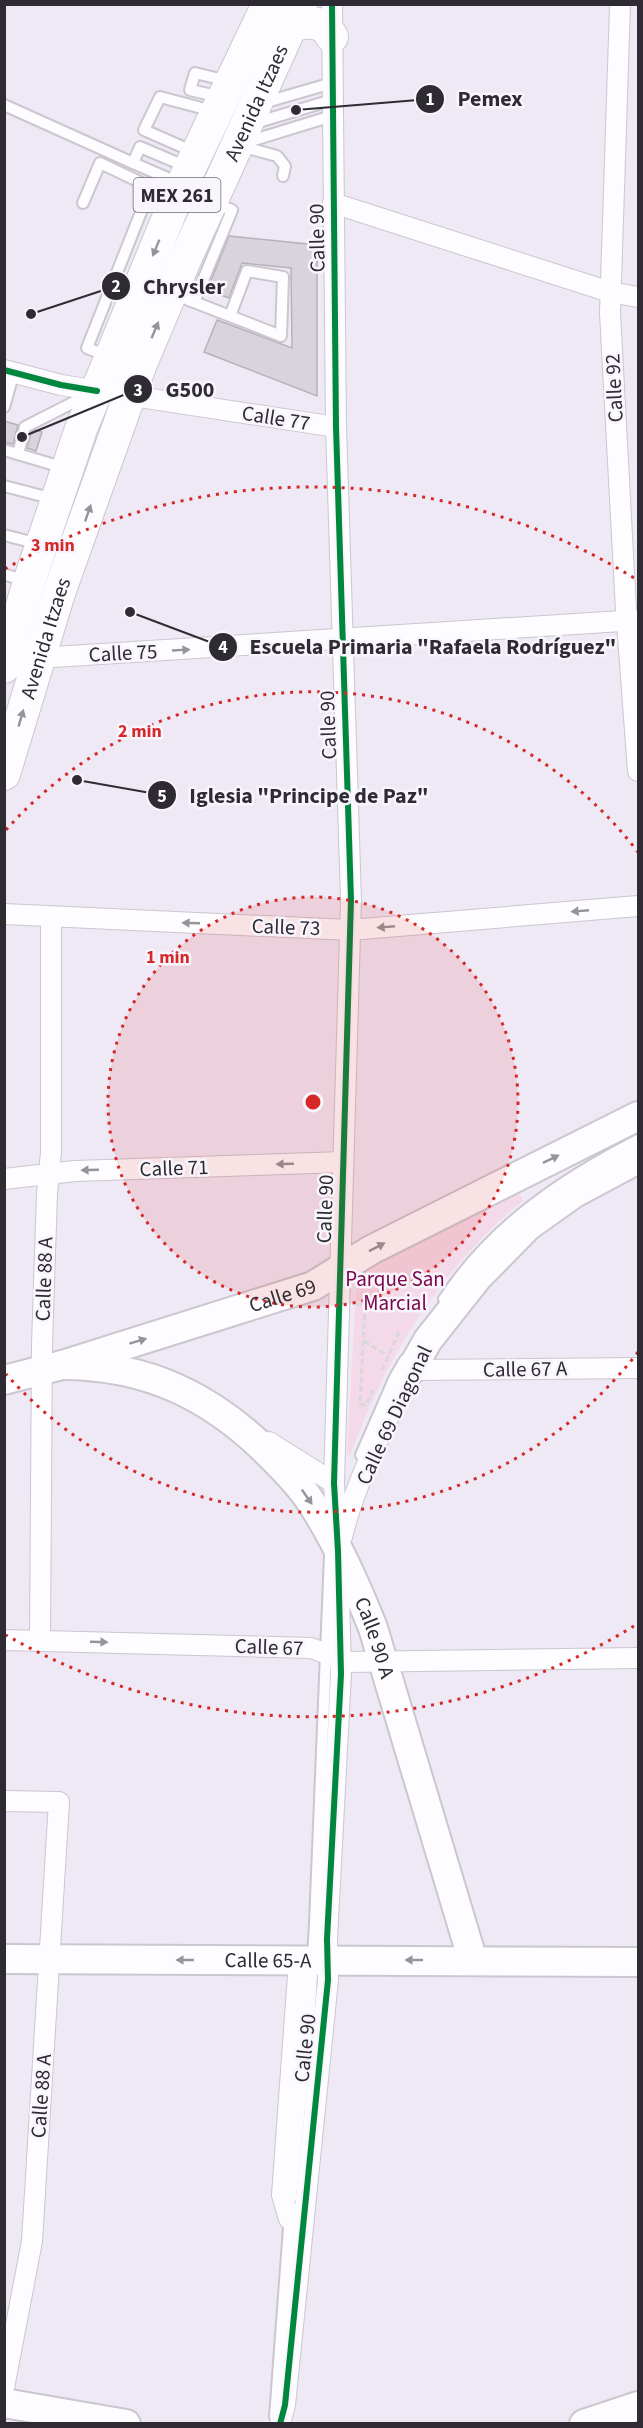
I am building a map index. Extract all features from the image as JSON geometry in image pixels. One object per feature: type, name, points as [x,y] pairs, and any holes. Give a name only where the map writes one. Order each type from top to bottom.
[{"type":"main road","name":"Avenida Itzaes","points":[[4,774],[38,658],[36,585],[42,545],[57,500],[97,391],[183,183],[268,4]]},
{"type":"main road","name":"Avenida Itzaes","points":[[5,664],[36,585],[129,395],[182,298],[211,202],[296,15]]},
{"type":"main road","points":[[296,15],[328,29],[332,37]]},
{"type":"main road","name":"Calle 69","points":[[4,1380],[313,1286],[381,1245],[639,1116]]},
{"type":"main road","name":"Calle 69 Diagonal","points":[[399,1363],[428,1340],[470,1286],[528,1226],[573,1194],[639,1159]]},
{"type":"main road","name":"Calle 90 A","points":[[52,1367],[110,1367],[150,1377],[193,1395],[216,1409],[259,1444],[312,1503],[336,1540],[374,1628],[472,1961]]},
{"type":"main road","name":"Calle 65-A","points":[[4,1959],[639,1962]]},
{"type":"main road","points":[[4,2403],[126,2424]]},
{"type":"main road","points":[[584,2424],[639,2406]]},
{"type":"street","name":"Calle 90","points":[[289,2219],[282,2195],[313,1960],[339,1662],[334,1484],[351,900],[336,427],[332,4]]},
{"type":"street","points":[[619,5],[639,10]]},
{"type":"street","name":"Calle 92","points":[[619,5],[610,292],[633,621],[639,771]]},
{"type":"street","points":[[333,203],[610,292],[639,297]]},
{"type":"street","name":"Calle 77","points":[[9,371],[61,385],[336,427]]},
{"type":"street","name":"Calle 75","points":[[38,658],[633,621]]},
{"type":"street","name":"Calle 73","points":[[4,914],[350,930],[639,906]]},
{"type":"street","name":"Calle 88 A","points":[[40,1640],[52,1367],[49,1174],[51,1152],[51,917]]},
{"type":"street","name":"Calle 71","points":[[4,1179],[75,1171],[343,1162]]},
{"type":"street","name":"Calle 67 A","points":[[399,1363],[639,1368]]},
{"type":"street","name":"Calle 69 Diagonal","points":[[336,1540],[350,1509],[399,1363]]},
{"type":"street","points":[[216,1409],[334,1484]]},
{"type":"street","name":"Calle 67","points":[[4,1640],[311,1648],[339,1662],[639,1658]]},
{"type":"street","name":"Calle 88 A","points":[[4,1801],[59,1802],[32,2241],[4,2388]]},
{"type":"street","name":"Calle 90","points":[[280,2424],[285,2405],[328,1980],[313,1960]]},
{"type":"lane","points":[[183,183],[144,130],[160,97],[224,97]]},
{"type":"lane","points":[[246,125],[332,100]]},
{"type":"lane","points":[[246,125],[332,100]]},
{"type":"lane","points":[[246,125],[332,100]]},
{"type":"lane","points":[[4,105],[183,183]]},
{"type":"lane","points":[[246,125],[285,166],[283,176]]},
{"type":"lane","points":[[133,163],[140,147],[183,183]]},
{"type":"lane","points":[[83,203],[100,163],[183,183]]},
{"type":"lane","points":[[182,298],[281,336],[283,277],[247,271],[230,316]]},
{"type":"lane","points":[[4,407],[9,371]]},
{"type":"lane","points":[[18,454],[25,427],[97,391]]},
{"type":"lane","points":[[4,450],[68,469]]},
{"type":"lane","points":[[4,486],[57,500]]},
{"type":"lane","points":[[4,535],[42,545]]},
{"type":"lane","points":[[4,627],[15,590],[36,585]]},
{"type":"lane","points":[[336,1540],[345,1495],[371,1429],[395,1377],[454,1284],[484,1248],[512,1221],[574,1175],[639,1140]]},
{"type":"lane","points":[[274,2424],[289,2219]]},
{"type":"path","points":[[366,1305],[360,1404],[366,1405],[375,1385]]},
{"type":"path","points":[[399,1332],[399,1363]]},
{"type":"path","points":[[364,1340],[399,1363]]},
{"type":"path","points":[[379,1376],[399,1363]]},
{"type":"green space","name":"Parque San Marcial","points":[[517,1189],[523,1200],[466,1255],[419,1316],[381,1382],[350,1455],[347,1454],[356,1290],[375,1261]]},
{"type":"building","points":[[229,236],[317,245],[317,396],[204,352],[217,320],[292,348],[291,268],[242,263],[229,298],[207,290]]},
{"type":"building","points":[[4,421],[18,425],[13,444],[4,442]]},
{"type":"building","points":[[36,430],[42,432],[36,451],[27,448],[31,432]]},
{"type":"cycle path","points":[[280,2424],[285,2405],[328,1980],[327,1939],[341,1674],[334,1483],[351,900],[336,427],[332,4]]},
{"type":"cycle path","points":[[4,370],[61,385],[97,391]]},
{"type":"place","name":"Pemex","points":[[296,110]]},
{"type":"place","name":"Chrysler","points":[[31,314]]},
{"type":"place","name":"G500","points":[[22,437]]},
{"type":"place","name":"Escuela Primaria \"Rafaela Rodríguez\"","points":[[130,612]]},
{"type":"place","name":"Iglesia \"Principe de Paz\"","points":[[77,780]]}]
